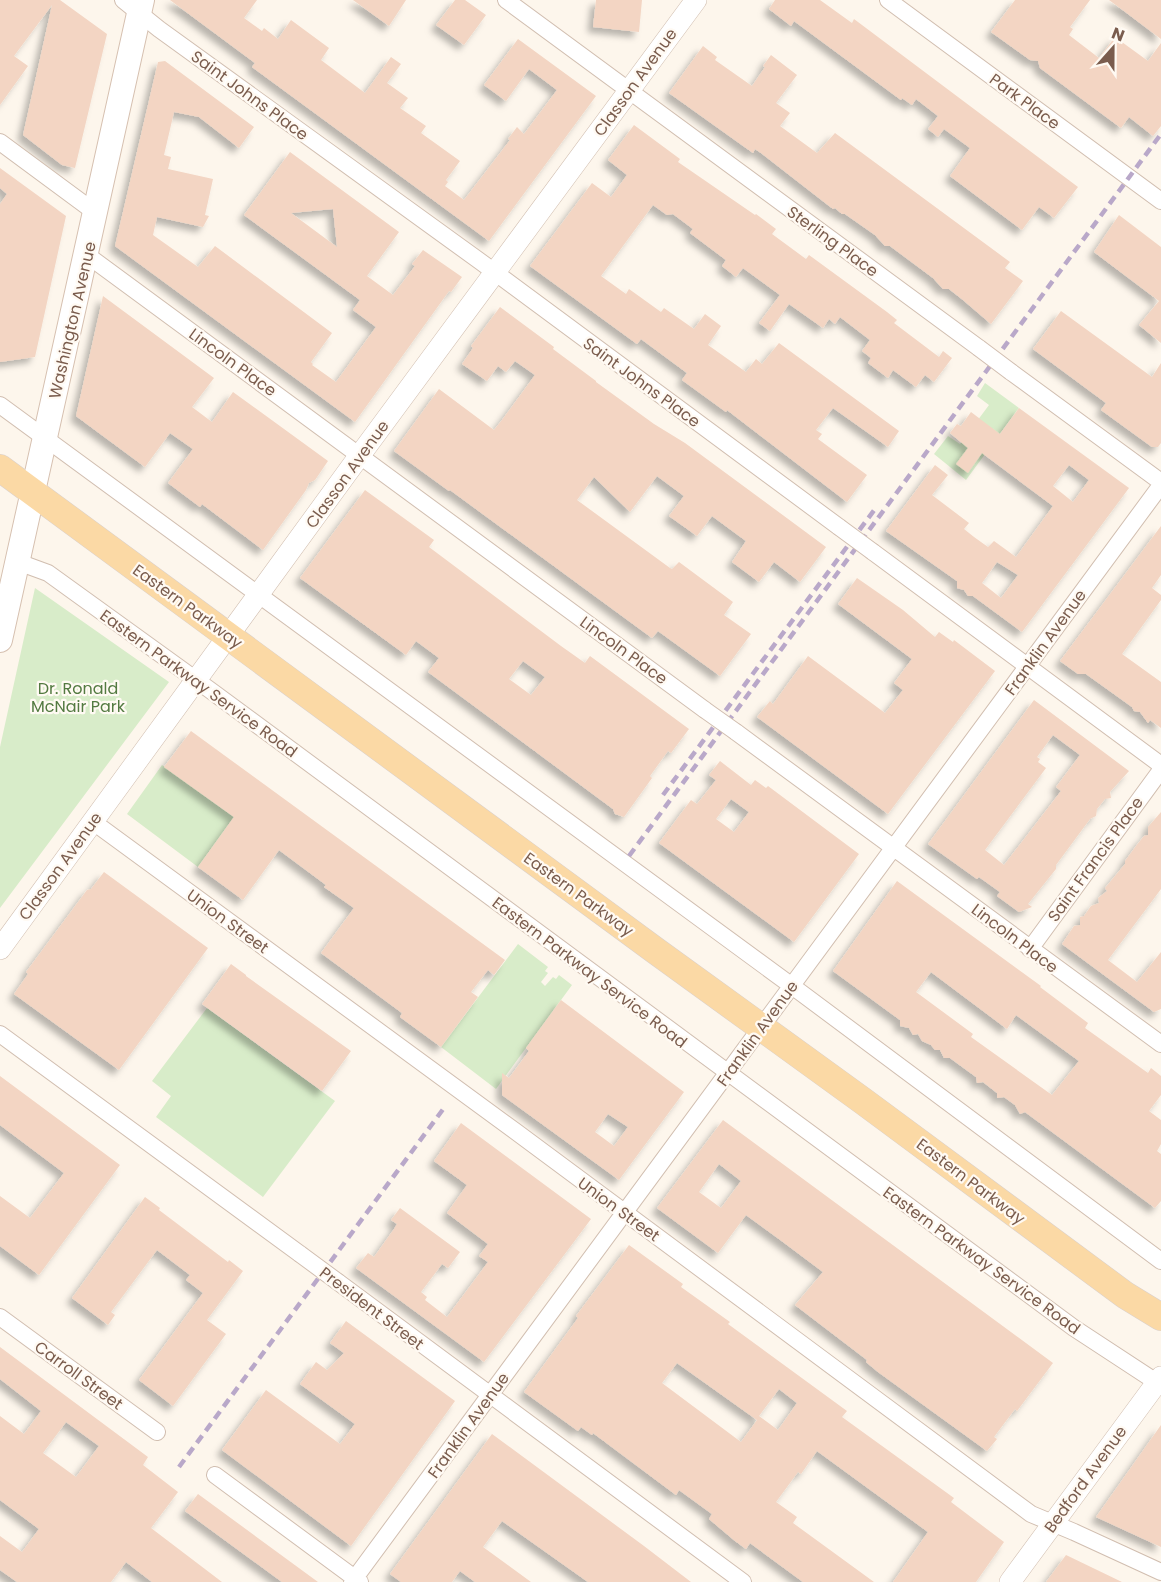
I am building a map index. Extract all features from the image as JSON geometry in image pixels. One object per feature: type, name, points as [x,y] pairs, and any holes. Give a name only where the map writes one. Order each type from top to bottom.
[{"type":"main road","name":"Washington Avenue","points":[[0,640],[96,213],[135,4]]},
{"type":"main road","name":"Eastern Parkway","points":[[0,468],[1125,1295],[1161,1317]]},
{"type":"street","name":"Sterling Place","points":[[506,0],[1161,483]]},
{"type":"street","name":"Classon Avenue","points":[[0,949],[360,455],[696,0]]},
{"type":"street","name":"Park Place","points":[[888,0],[1161,201]]},
{"type":"street","name":"Saint Johns Place","points":[[135,4],[1161,765]]},
{"type":"street","points":[[0,142],[96,213]]},
{"type":"street","name":"Lincoln Place","points":[[87,255],[1161,1044]]},
{"type":"street","points":[[0,405],[792,986],[1161,1261]]},
{"type":"street","name":"Franklin Avenue","points":[[356,1581],[1161,483]]},
{"type":"street","name":"Eastern Parkway Service Road","points":[[18,562],[48,573],[1074,1328],[1159,1381]]},
{"type":"street","name":"Saint Francis Place","points":[[1030,949],[1161,770]]},
{"type":"street","name":"Union Street","points":[[92,821],[515,1131],[1030,1514],[1161,1572]]},
{"type":"street","name":"President Street","points":[[0,1034],[743,1582]]},
{"type":"street","name":"Carroll Street","points":[[0,1317],[157,1432]]},
{"type":"street","name":"Bedford Avenue","points":[[1010,1582],[1159,1381]]},
{"type":"street","points":[[215,1475],[356,1581]]},
{"type":"green space","points":[[985,383],[1019,408],[966,480],[934,454],[948,436],[960,444],[989,405],[977,396]]},
{"type":"green space","name":"Dr. Ronald McNair Park","points":[[35,588],[169,682],[0,908],[0,747]]},
{"type":"green space","points":[[162,765],[234,817],[198,867],[127,814]]},
{"type":"green space","points":[[518,944],[548,967],[545,971],[548,973],[541,982],[545,986],[553,977],[556,979],[559,975],[572,985],[496,1089],[441,1047]]},
{"type":"green space","points":[[207,1008],[335,1101],[263,1197],[156,1117],[171,1096],[152,1081]]},
{"type":"building","points":[[0,0],[60,0],[107,34],[75,168],[62,165],[23,135],[52,5],[14,56],[28,66],[0,105]]},
{"type":"building","points":[[170,0],[257,0],[244,18],[262,31],[264,28],[278,39],[291,20],[329,48],[321,60],[365,93],[391,57],[401,64],[387,83],[408,98],[400,108],[426,126],[421,133],[460,161],[446,180],[448,182],[445,186],[464,200],[510,140],[508,139],[517,127],[524,134],[557,90],[529,69],[506,101],[484,85],[518,39],[596,96],[489,241],[252,67],[255,63]]},
{"type":"building","points":[[353,0],[406,0],[389,26]]},
{"type":"building","points":[[455,0],[465,0],[486,15],[464,45],[436,25]]},
{"type":"building","points":[[596,0],[642,0],[639,32],[593,27]]},
{"type":"building","points":[[775,0],[820,0],[852,23],[854,19],[1078,187],[1054,218],[1039,207],[1022,230],[950,176],[970,148],[944,129],[938,137],[928,129],[938,116],[916,99],[912,105],[902,98],[901,100],[794,21],[791,26],[769,9]]},
{"type":"building","points":[[1015,0],[1090,0],[1070,27],[1073,29],[1069,35],[1099,58],[1115,37],[1148,61],[1161,43],[1161,126],[1153,136],[1129,117],[1121,128],[1040,68],[1038,61],[1030,60],[991,32]]},
{"type":"building","points":[[1109,0],[1161,0],[1161,39],[1124,11]]},
{"type":"building","points":[[703,46],[717,57],[715,60],[752,86],[771,55],[797,75],[776,103],[790,113],[780,126],[817,153],[835,133],[1010,262],[1005,268],[1023,281],[991,324],[949,289],[943,289],[933,278],[890,246],[885,246],[875,235],[845,214],[833,209],[761,153],[755,149],[753,153],[669,93]]},
{"type":"building","points":[[165,61],[254,127],[239,148],[199,117],[174,112],[164,155],[171,157],[168,169],[213,179],[205,215],[209,216],[203,227],[157,217],[153,235],[198,267],[215,246],[332,333],[311,362],[336,382],[376,327],[353,310],[360,300],[244,215],[290,152],[399,232],[367,276],[393,295],[415,266],[412,264],[423,250],[462,277],[451,292],[449,291],[355,422],[115,246],[158,62]],"holes":[[[333,209],[337,247],[291,213]]]},
{"type":"building","points":[[634,125],[680,159],[678,162],[776,229],[772,234],[806,259],[809,255],[887,312],[897,320],[894,323],[939,357],[943,351],[952,358],[934,382],[925,375],[916,387],[893,370],[888,378],[868,363],[871,358],[862,351],[870,340],[840,317],[835,324],[829,319],[823,328],[789,304],[770,331],[759,323],[780,295],[743,268],[736,277],[722,266],[726,260],[690,233],[693,229],[673,214],[667,215],[653,205],[601,276],[626,294],[629,289],[661,312],[664,308],[694,329],[705,314],[721,326],[708,345],[746,372],[756,359],[762,364],[779,343],[899,431],[888,447],[833,408],[816,430],[822,434],[818,439],[867,475],[847,502],[727,410],[726,412],[682,380],[687,373],[641,339],[637,344],[530,266],[592,183],[611,197],[627,175],[608,160]]},
{"type":"building","points":[[0,168],[66,216],[35,357],[0,362],[0,204],[7,194],[0,188]]},
{"type":"building","points":[[1119,215],[1161,247],[1161,343],[1139,325],[1159,301],[1094,252]]},
{"type":"building","points":[[103,296],[214,378],[192,407],[212,422],[233,392],[328,461],[315,480],[309,483],[263,550],[202,504],[200,507],[168,483],[193,449],[170,433],[145,467],[76,416]]},
{"type":"building","points":[[500,307],[596,382],[654,424],[685,443],[826,547],[800,582],[774,562],[759,582],[732,562],[746,541],[712,516],[697,536],[669,516],[684,496],[657,476],[630,512],[594,477],[577,500],[670,568],[672,569],[679,562],[733,602],[724,615],[751,634],[720,676],[658,631],[652,638],[394,451],[439,389],[494,430],[502,420],[535,375],[515,361],[506,372],[498,366],[487,381],[462,364],[473,348],[471,346]]},
{"type":"building","points":[[1061,311],[1152,377],[1161,363],[1161,443],[1158,447],[1152,447],[1101,410],[1106,403],[1033,349]]},
{"type":"building","points":[[1019,408],[1129,488],[1022,632],[973,596],[968,596],[964,590],[957,588],[957,581],[886,531],[935,465],[948,475],[932,495],[969,523],[964,529],[974,537],[988,547],[994,541],[1016,557],[1053,506],[982,453],[968,473],[956,464],[968,448],[950,433],[957,424],[961,426],[971,412],[1000,434]],"holes":[[[1069,465],[1089,480],[1073,502],[1053,486]],[[997,562],[1018,575],[1001,598],[982,583]]]},
{"type":"building","points":[[365,490],[434,540],[429,547],[561,646],[585,663],[590,656],[689,729],[671,753],[668,751],[624,817],[615,814],[613,809],[428,672],[439,658],[416,641],[406,655],[300,578]],"holes":[[[523,661],[545,677],[531,695],[509,679]]]},
{"type":"building","points":[[1161,526],[1161,575],[1152,588],[1161,595],[1161,600],[1122,654],[1161,682],[1161,728],[1150,720],[1148,723],[1140,712],[1134,711],[1132,707],[1086,674],[1078,674],[1060,661]]},
{"type":"building","points":[[857,578],[903,610],[935,637],[939,632],[953,642],[954,640],[995,671],[888,814],[757,717],[770,701],[773,704],[808,656],[885,713],[903,690],[894,683],[912,659],[838,604]]},
{"type":"building","points":[[1034,700],[1129,771],[1110,792],[1111,798],[1105,799],[1097,809],[1096,816],[1090,819],[1056,865],[1056,869],[1028,904],[1032,907],[1019,912],[997,896],[1000,892],[979,877],[977,879],[928,844]],"holes":[[[1053,735],[1080,755],[1056,787],[1061,791],[1004,865],[985,850],[1046,768],[1038,762],[1040,759],[1037,757]]]},
{"type":"building","points":[[191,731],[505,960],[494,975],[488,970],[471,992],[478,997],[441,1047],[400,1017],[402,1013],[321,953],[354,908],[279,850],[243,900],[198,867],[234,817],[164,767]]},
{"type":"building","points":[[720,761],[751,785],[755,780],[766,788],[768,786],[859,854],[794,942],[659,843],[691,800],[697,804],[716,780],[709,775]],"holes":[[[731,799],[749,812],[734,832],[716,819]]]},
{"type":"building","points":[[1161,812],[1161,889],[1108,960],[1137,982],[1161,952],[1161,1009],[1154,1012],[1062,944],[1074,926],[1080,925],[1080,917],[1084,916],[1091,906],[1099,903],[1098,898],[1107,891],[1105,888],[1144,836],[1148,835],[1148,827]]},
{"type":"building","points":[[104,872],[208,948],[119,1070],[14,994],[28,974],[26,972],[87,890],[91,889]]},
{"type":"building","points":[[897,881],[1041,986],[1088,1023],[1085,1028],[1148,1073],[1151,1068],[1161,1076],[1161,1095],[1149,1111],[1161,1120],[1161,1144],[1157,1151],[1161,1154],[1161,1201],[1155,1208],[1025,1112],[1020,1114],[1015,1105],[1004,1097],[997,1098],[997,1093],[983,1082],[977,1083],[976,1077],[950,1058],[944,1058],[940,1050],[935,1050],[931,1045],[922,1041],[918,1034],[913,1035],[909,1028],[900,1026],[900,1020],[833,971]],"holes":[[[931,972],[1007,1029],[1016,1015],[1079,1061],[1052,1095],[971,1037],[973,1034],[916,992]]]},
{"type":"building","points":[[231,964],[351,1051],[322,1091],[202,1004]]},
{"type":"building","points":[[561,1000],[684,1092],[619,1180],[502,1095],[502,1073],[509,1078],[529,1051],[526,1048]],"holes":[[[608,1114],[628,1127],[614,1146],[595,1132]]]},
{"type":"building","points":[[0,1076],[120,1165],[39,1275],[0,1246],[0,1196],[30,1218],[64,1173],[0,1125]]},
{"type":"building","points":[[723,1120],[1053,1363],[994,1437],[997,1439],[987,1451],[878,1372],[866,1362],[867,1360],[795,1305],[823,1272],[783,1242],[746,1215],[718,1253],[657,1208]],"holes":[[[719,1164],[741,1181],[721,1208],[699,1192]]]},
{"type":"building","points":[[461,1123],[591,1219],[484,1362],[356,1268],[368,1253],[374,1257],[397,1224],[391,1220],[400,1208],[460,1252],[448,1268],[442,1264],[421,1292],[427,1297],[425,1300],[447,1317],[488,1262],[479,1256],[488,1244],[447,1213],[467,1185],[434,1161]]},
{"type":"building","points":[[145,1197],[160,1208],[159,1210],[243,1271],[207,1320],[226,1334],[173,1406],[139,1380],[203,1293],[186,1280],[190,1275],[157,1250],[111,1312],[115,1315],[108,1325],[72,1298]]},
{"type":"building","points":[[629,1245],[683,1284],[681,1287],[730,1322],[728,1324],[847,1411],[842,1417],[954,1498],[951,1502],[1004,1542],[976,1582],[893,1582],[928,1532],[817,1451],[801,1474],[798,1472],[776,1502],[797,1517],[793,1523],[874,1582],[803,1582],[750,1543],[746,1549],[735,1541],[709,1519],[712,1514],[679,1490],[676,1495],[593,1433],[592,1435],[581,1427],[578,1431],[524,1392],[578,1318],[576,1316]],"holes":[[[677,1363],[757,1420],[741,1442],[662,1383]],[[779,1389],[797,1403],[778,1430],[759,1416]]]},
{"type":"building","points":[[346,1321],[455,1401],[351,1546],[222,1450],[266,1390],[340,1444],[355,1424],[300,1384],[316,1362],[327,1370],[344,1353],[330,1343]]},
{"type":"building","points":[[0,1347],[148,1457],[143,1465],[178,1492],[151,1528],[222,1582],[152,1582],[126,1562],[111,1582],[17,1582],[0,1570],[0,1536],[22,1552],[39,1529],[0,1500],[0,1416],[24,1434],[41,1411],[0,1379]],"holes":[[[66,1422],[99,1446],[76,1477],[43,1453]]]},
{"type":"building","points":[[1161,1425],[1161,1547],[1096,1517]]},
{"type":"building","points":[[492,1434],[691,1582],[588,1582],[502,1521],[483,1547],[531,1582],[475,1582],[460,1571],[452,1582],[401,1582],[390,1574]]},
{"type":"building","points":[[198,1494],[318,1582],[282,1582],[185,1511]]},
{"type":"building","points":[[1066,1555],[1122,1582],[1046,1582]]},
{"type":"railway","points":[[629,856],[1161,134]]},
{"type":"railway","points":[[663,795],[875,509]]},
{"type":"railway","points":[[179,1467],[444,1108]]}]
